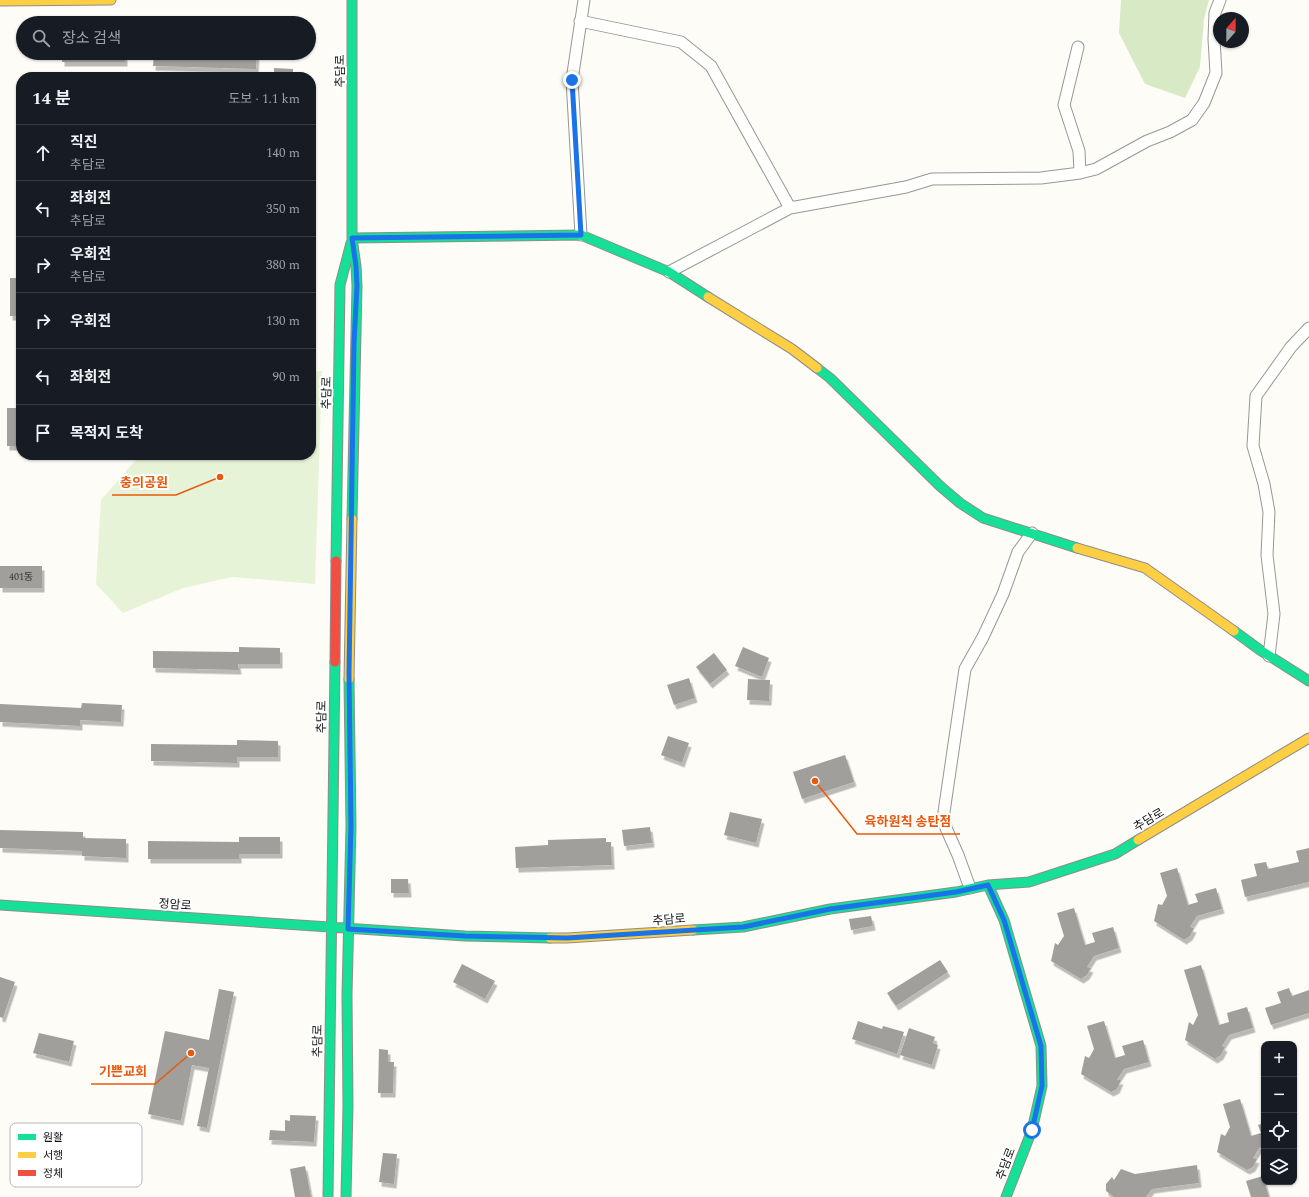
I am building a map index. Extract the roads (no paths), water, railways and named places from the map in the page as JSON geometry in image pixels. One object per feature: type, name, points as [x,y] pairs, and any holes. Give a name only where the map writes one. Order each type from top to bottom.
[{"type":"street","points":[[0,1],[111,0]]},
{"type":"street","name":"추담로","points":[[346,1197],[348,1106],[347,995],[351,826],[349,635],[354,343],[357,286],[352,238],[352,0]]},
{"type":"street","points":[[581,235],[572,80],[584,0]]},
{"type":"street","points":[[669,272],[790,208],[906,187],[932,179],[1041,178],[1096,170],[1141,145],[1192,120],[1204,103],[1216,73],[1214,40],[1215,14],[1220,0]]},
{"type":"street","points":[[580,21],[681,42],[711,66],[790,208]]},
{"type":"street","points":[[1078,47],[1064,105],[1080,151],[1080,173]]},
{"type":"street","points":[[352,238],[581,235],[669,272],[792,349],[830,378],[940,486],[960,503],[983,518],[1088,552],[1145,568],[1269,656],[1309,681]]},
{"type":"street","name":"추담로","points":[[328,1197],[340,285],[352,238]]},
{"type":"street","points":[[1269,656],[1274,614],[1267,555],[1269,512],[1264,484],[1253,446],[1256,396],[1291,347],[1309,328]]},
{"type":"street","points":[[970,888],[946,828],[944,812],[965,669],[983,637],[1003,594],[1018,552],[1032,533]]},
{"type":"street","name":"추담로","points":[[348,929],[465,936],[567,938],[743,927],[830,909],[956,892],[988,885],[1029,882],[1115,854],[1309,738]]},
{"type":"street","name":"추담로","points":[[988,885],[1004,920],[1041,1046],[1042,1086],[1032,1130],[1006,1197]]},
{"type":"street","name":"정암로","points":[[0,905],[348,929]]},
{"type":"place","name":"충의공원","points":[[220,477]]},
{"type":"place","name":"육하원칙 송탄점","points":[[815,781]]},
{"type":"place","name":"기쁜교회","points":[[191,1053]]}]
